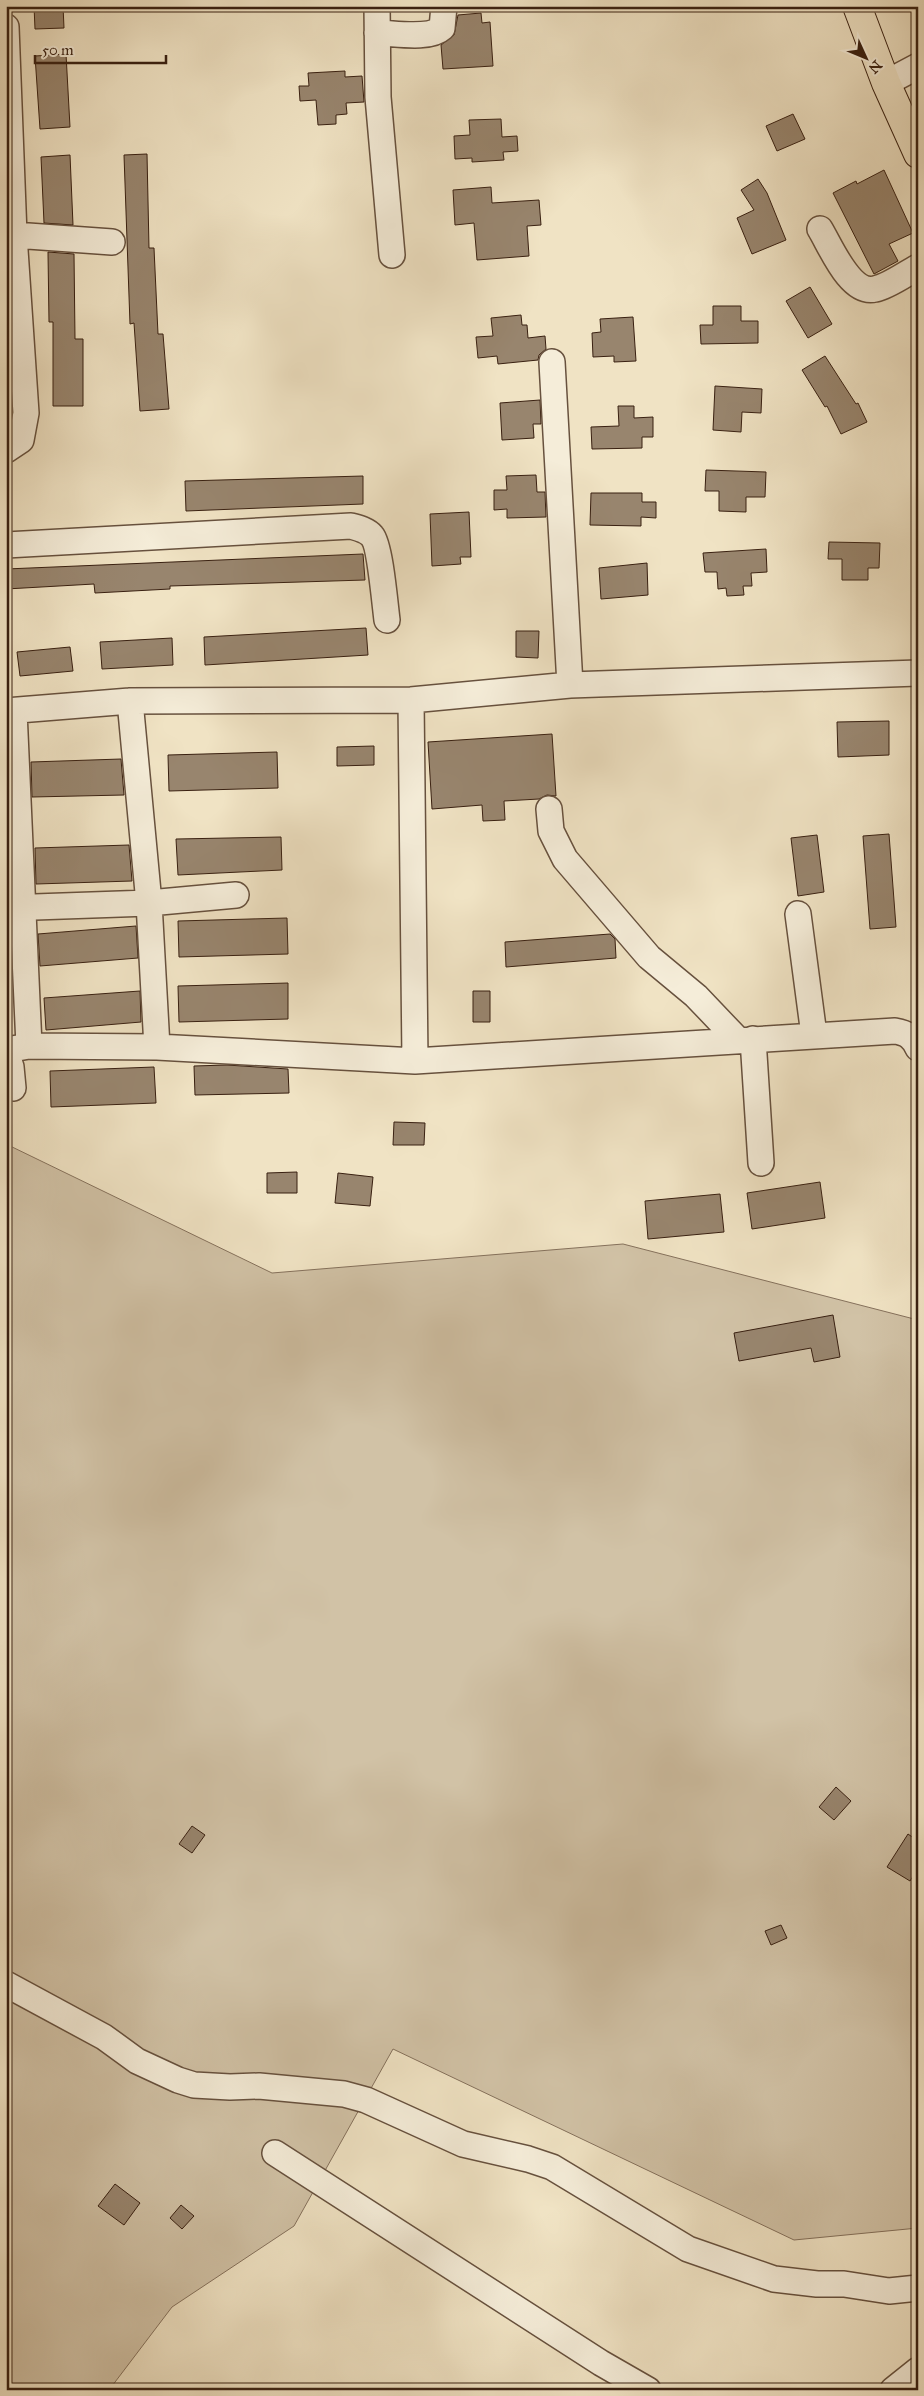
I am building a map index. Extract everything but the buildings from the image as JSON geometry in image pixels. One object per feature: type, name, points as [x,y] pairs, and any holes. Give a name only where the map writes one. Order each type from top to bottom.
[{"type":"highway","points":[[857,6],[886,83],[918,154]]},
{"type":"street","points":[[377,6],[378,97],[392,255]]},
{"type":"street","points":[[377,33],[427,35],[437,33],[442,28],[444,6]]},
{"type":"street","points":[[6,27],[14,235],[26,414],[20,440],[6,450]]},
{"type":"street","points":[[886,83],[918,66]]},
{"type":"street","points":[[820,229],[850,280],[862,288],[875,289],[918,267]]},
{"type":"street","points":[[14,235],[112,242]]},
{"type":"street","points":[[552,362],[570,686]]},
{"type":"street","points":[[6,545],[350,526],[363,530],[372,536],[377,552],[387,620]]},
{"type":"street","points":[[13,1088],[11,1067],[14,1050],[14,908],[10,711],[130,701],[411,700],[570,686],[918,673]]},
{"type":"street","points":[[411,700],[415,1061]]},
{"type":"street","points":[[130,701],[148,902],[157,1047]]},
{"type":"street","points":[[548,809],[551,831],[565,859],[649,956],[746,1039],[761,1163]]},
{"type":"street","points":[[14,908],[148,902],[236,895]]},
{"type":"street","points":[[798,914],[814,1035]]},
{"type":"street","points":[[14,1050],[157,1047],[415,1061],[895,1031],[906,1033],[912,1037],[918,1048]]},
{"type":"street","points":[[6,1984],[104,2037],[136,2061],[178,2080],[194,2084],[230,2087],[259,2086],[323,2091],[366,2100],[463,2144],[552,2167],[688,2249],[774,2279],[817,2284],[844,2284],[889,2291],[918,2288]]},
{"type":"street","points":[[275,2153],[601,2363],[648,2390]]},
{"type":"street","points":[[893,2390],[918,2370]]},
{"type":"shaded area","points":[[6,1144],[272,1273],[623,1244],[918,1320],[918,2228],[794,2240],[393,2049],[294,2226],[172,2307],[109,2390],[6,2390]]}]
